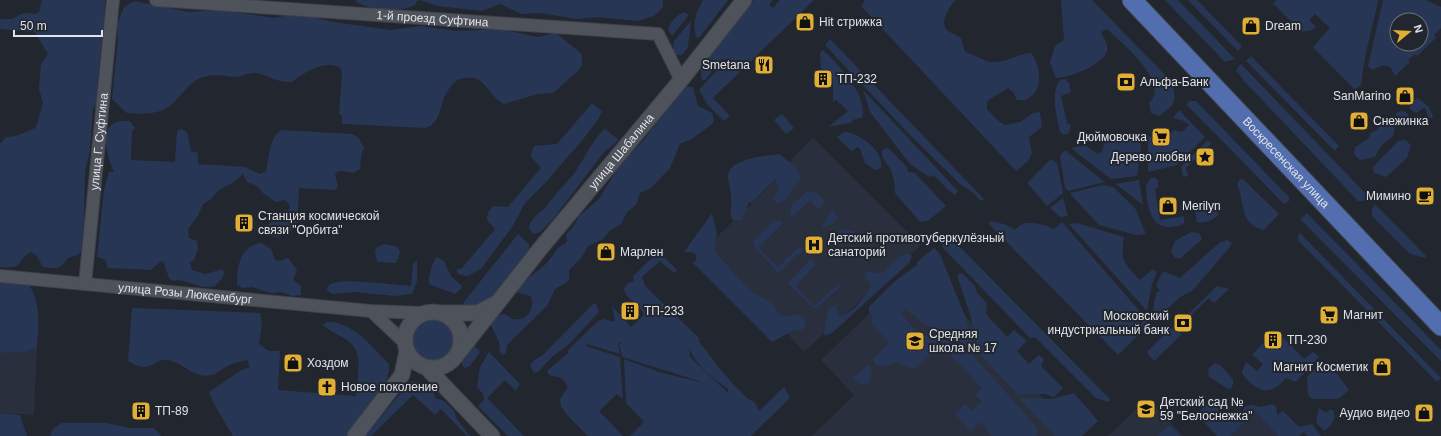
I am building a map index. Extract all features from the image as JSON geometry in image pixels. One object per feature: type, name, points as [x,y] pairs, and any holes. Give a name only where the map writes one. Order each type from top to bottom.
[{"type":"main road","name":"Воскресенская улица","points":[[1132,0],[1441,326]]},
{"type":"street","name":"улица Г. Суфтина","points":[[85,284],[113,0]]},
{"type":"street","name":"1-й проезд Суфтина","points":[[156,0],[658,34],[681,80]]},
{"type":"street","name":"улица Шабалина","points":[[459,352],[497,303],[681,80],[744,0]]},
{"type":"street","name":"улица Розы Люксембург","points":[[0,276],[370,311],[422,313]]},
{"type":"street","points":[[355,436],[402,375],[407,329],[415,317],[422,313],[478,313],[497,303]]},
{"type":"street","points":[[370,311],[406,347],[413,360],[425,367],[492,436]]},
{"type":"street","points":[[402,375],[425,367],[439,368],[449,364],[459,352],[462,339],[461,331],[454,320],[443,313]]},
{"type":"street","points":[[449,364],[453,395]]},
{"type":"shaded area","points":[[42,0],[105,0],[104,24],[97,84],[98,100],[93,109],[90,151],[85,171],[84,220],[81,252],[68,258],[60,267],[57,268],[43,267],[36,255],[31,252],[23,258],[17,266],[0,267],[0,144],[6,137],[16,136],[35,128],[43,103],[39,89],[41,64],[48,54],[34,31],[30,32],[0,29],[0,19],[12,19],[23,13],[36,14],[39,12]]},
{"type":"shaded area","points":[[355,0],[419,0],[413,6],[392,10],[366,6]]},
{"type":"shaded area","points":[[419,0],[663,0],[663,7],[654,16],[638,21],[598,17],[576,19],[541,13],[521,14],[500,4],[482,11],[438,6]]},
{"type":"shaded area","points":[[703,0],[728,0],[699,38],[696,37],[694,26],[697,13]]},
{"type":"shaded area","points":[[754,0],[773,0],[769,5],[773,8],[780,0],[814,0],[713,98],[730,116],[724,121],[708,105],[699,90],[726,60],[722,59],[705,80],[702,80],[700,66]]},
{"type":"shaded area","points":[[865,0],[955,0],[946,14],[944,22],[948,31],[961,38],[965,52],[991,62],[1002,61],[1031,53],[1037,65],[1039,75],[1038,85],[1034,94],[1026,100],[1017,100],[1014,93],[1008,88],[987,101],[987,109],[998,121],[1005,125],[1020,122],[1033,113],[1040,112],[1042,127],[1029,137],[1032,153],[1028,161],[1016,171],[861,6]]},
{"type":"shaded area","points":[[1061,0],[1092,0],[1172,82],[1174,102],[1172,105],[1159,116],[1151,113],[1149,103],[1154,95],[1154,85],[1150,75],[1133,53],[1107,29],[1101,32],[1107,46],[1103,58],[1096,64],[1079,72],[1056,78],[1050,62],[1055,46],[1064,40]]},
{"type":"shaded area","points":[[1165,0],[1178,0],[1235,59],[1225,62]]},
{"type":"shaded area","points":[[1188,0],[1197,0],[1242,46],[1238,51]]},
{"type":"shaded area","points":[[1277,0],[1377,0],[1378,2],[1365,57],[1361,86],[1354,89],[1313,47],[1330,28],[1315,14],[1309,20],[1316,27],[1312,30],[1301,32],[1273,3]]},
{"type":"shaded area","points":[[1383,0],[1426,0],[1441,7],[1441,28],[1434,35],[1436,38],[1429,45],[1429,12],[1389,12],[1389,52],[1421,52],[1417,56],[1415,54],[1408,60],[1410,62],[1395,76],[1390,67],[1382,65],[1373,70],[1368,66]]},
{"type":"shaded area","points":[[134,1],[189,12],[222,10],[274,18],[289,15],[309,16],[333,22],[391,30],[421,26],[456,31],[499,29],[538,37],[556,33],[582,54],[582,65],[579,70],[553,93],[538,94],[504,104],[497,99],[479,80],[474,78],[466,78],[457,80],[446,94],[435,122],[425,128],[342,124],[342,115],[339,115],[342,73],[340,68],[327,65],[314,68],[292,82],[278,80],[257,73],[236,77],[211,75],[195,81],[164,110],[137,114],[127,113],[112,99],[118,39],[117,25],[124,7]]},
{"type":"shaded area","points":[[684,12],[689,15],[672,36],[668,30],[670,24],[678,15]]},
{"type":"shaded area","points":[[691,21],[688,47],[682,55],[676,55],[673,49],[674,41]]},
{"type":"shaded area","points":[[830,39],[984,199],[981,201],[970,190],[961,185],[910,135],[825,45]]},
{"type":"shaded area","points":[[823,50],[843,71],[856,90],[861,100],[863,109],[862,118],[855,119],[850,123],[828,127],[848,111],[836,100],[833,102],[833,82],[821,69],[820,53]]},
{"type":"shaded area","points":[[1251,56],[1339,146],[1335,151],[1246,61]]},
{"type":"shaded area","points":[[1241,64],[1369,197],[1363,201],[1358,201],[1244,81],[1236,70]]},
{"type":"shaded area","points":[[1065,79],[1069,83],[1071,92],[1061,96],[1067,123],[1071,125],[1069,133],[1064,135],[1060,132],[1056,112],[1055,92],[1060,80]]},
{"type":"shaded area","points":[[686,87],[693,87],[698,106],[712,113],[714,121],[712,124],[692,139],[680,144],[670,168],[651,188],[640,193],[636,205],[627,212],[621,224],[611,230],[603,239],[588,246],[582,257],[569,270],[569,279],[567,282],[555,289],[547,306],[507,345],[506,353],[503,355],[500,353],[499,342],[491,325],[495,317],[504,314],[512,318],[522,319],[528,315],[531,308],[532,299],[530,296],[518,293],[517,290],[519,286],[547,263],[558,248],[567,242],[566,235],[573,227],[579,216],[599,199],[621,163],[643,141],[671,103]]},
{"type":"shaded area","points":[[863,90],[958,191],[955,195],[948,190],[934,175],[929,177],[910,164],[870,112]]},
{"type":"shaded area","points":[[1418,98],[1429,107],[1433,116],[1432,118],[1428,117],[1426,109],[1424,108],[1416,113],[1410,109],[1410,103]]},
{"type":"shaded area","points":[[1190,101],[1196,101],[1289,197],[1289,201],[1284,204],[1186,104]]},
{"type":"shaded area","points":[[592,103],[602,111],[598,120],[584,138],[546,182],[525,203],[512,227],[481,269],[467,276],[458,274],[456,270],[462,268],[495,229],[487,220],[487,215],[490,210],[494,206],[508,207],[541,168],[531,157],[534,146],[557,144]]},
{"type":"shaded area","points":[[1179,110],[1205,137],[1177,165],[1148,172],[1148,137],[1156,135],[1164,141],[1174,130],[1182,132],[1189,125],[1184,121],[1173,118]]},
{"type":"shaded area","points":[[1402,111],[1407,113],[1409,118],[1407,123],[1402,125],[1397,123],[1395,118],[1397,113]]},
{"type":"shaded area","points":[[782,114],[794,128],[786,134],[774,120]]},
{"type":"shaded area","points":[[119,121],[130,121],[135,128],[132,131],[131,160],[175,162],[177,131],[181,129],[187,132],[191,151],[198,153],[198,164],[245,167],[260,174],[266,171],[272,143],[274,138],[282,130],[352,134],[358,137],[364,148],[361,156],[360,169],[353,173],[341,171],[337,172],[335,175],[338,187],[335,190],[299,188],[297,228],[278,237],[270,236],[268,226],[274,217],[288,213],[290,206],[285,200],[276,202],[263,193],[257,186],[247,182],[243,174],[234,182],[219,190],[210,200],[203,204],[198,216],[188,229],[189,238],[197,241],[198,249],[194,260],[190,262],[192,270],[205,274],[223,269],[224,272],[221,280],[215,286],[204,287],[183,281],[172,281],[169,278],[164,263],[161,261],[151,270],[107,268],[106,260],[97,257],[104,190],[109,172],[114,172],[107,152],[106,136],[112,124]]},
{"type":"shaded area","points":[[1387,123],[1393,125],[1393,136],[1381,146],[1375,157],[1360,160],[1354,154],[1355,147],[1368,139],[1371,133],[1377,130],[1381,125]]},
{"type":"shaded area","points":[[605,129],[619,140],[604,152],[553,219],[540,232],[534,234],[529,229],[531,222],[573,175],[593,143]]},
{"type":"shaded area","points":[[844,132],[856,135],[875,149],[879,155],[881,168],[875,170],[865,163],[858,147],[851,151],[837,137]]},
{"type":"shaded area","name":"Детский противотуберкулёзный санаторий","points":[[813,138],[921,245],[804,352],[707,246],[764,192],[793,158]]},
{"type":"shaded area","points":[[1135,138],[1139,140],[1141,146],[1137,176],[1111,179],[1072,149],[1074,147],[1086,146],[1098,154],[1102,152],[1104,144]]},
{"type":"shaded area","points":[[1208,140],[1211,144],[1186,168],[1188,176],[1183,177],[1181,167]]},
{"type":"shaded area","points":[[1405,140],[1411,145],[1407,158],[1386,177],[1374,173],[1373,167],[1398,141]]},
{"type":"shaded area","points":[[888,148],[907,167],[908,172],[915,173],[946,206],[928,221],[920,222],[895,193],[894,180],[891,170],[882,157],[882,150]]},
{"type":"shaded area","points":[[1064,151],[1066,151],[1105,182],[1068,191],[1065,187],[1060,156]]},
{"type":"shaded area","points":[[779,154],[799,172],[799,182],[786,198],[777,204],[774,197],[779,190],[775,179],[752,203],[749,202],[742,220],[733,220],[731,215],[731,191],[728,178],[730,170],[735,165],[749,159]]},
{"type":"shaded area","points":[[1051,159],[1057,163],[1063,193],[1047,206],[1027,183]]},
{"type":"shaded area","points":[[1151,178],[1158,180],[1158,188],[1155,189],[1160,220],[1184,216],[1184,223],[1179,226],[1163,226],[1157,223],[1153,218],[1148,205],[1146,185]]},
{"type":"shaded area","points":[[1240,179],[1244,180],[1279,214],[1264,230],[1250,223],[1244,212],[1237,184]]},
{"type":"shaded area","points":[[1139,180],[1143,205],[1116,184]]},
{"type":"shaded area","points":[[1102,185],[1113,187],[1135,208],[1146,234],[1136,235],[1099,225],[1071,195],[1071,193]]},
{"type":"shaded area","points":[[807,191],[817,193],[825,202],[818,209],[810,200],[792,217],[790,215],[791,206]]},
{"type":"shaded area","points":[[1063,198],[1068,216],[1060,217],[1050,208]]},
{"type":"shaded area","points":[[1375,204],[1426,256],[1425,258],[1410,254],[1372,216],[1372,210]]},
{"type":"shaded area","points":[[1217,208],[1218,215],[1214,218],[1206,222],[1197,222],[1195,212]]},
{"type":"shaded area","points":[[833,210],[838,218],[832,224],[824,228],[822,226]]},
{"type":"shaded area","points":[[712,213],[717,234],[714,248],[716,253],[750,291],[770,302],[782,316],[799,315],[803,317],[806,325],[802,330],[794,330],[772,342],[693,263],[696,260],[696,255],[693,252],[684,252]]},
{"type":"shaded area","points":[[1307,213],[1441,350],[1441,361],[1300,219]]},
{"type":"shaded area","points":[[774,221],[781,221],[783,223],[758,248],[778,267],[799,247],[804,252],[795,256],[778,273],[754,246],[753,241]]},
{"type":"shaded area","points":[[990,221],[1004,224],[1015,230],[1022,224],[1026,223],[1034,223],[1054,229],[1062,222],[1150,323],[1118,355],[989,224]]},
{"type":"shaded area","points":[[1077,223],[1124,237],[1124,261],[1140,280],[1153,269],[1157,272],[1152,284],[1147,311],[1069,224]]},
{"type":"shaded area","points":[[843,229],[854,231],[863,240],[857,245],[846,238],[840,241],[837,236],[838,232]]},
{"type":"shaded area","points":[[1191,232],[1199,233],[1202,239],[1181,258],[1175,258],[1171,251],[1175,241]]},
{"type":"shaded area","points":[[1299,232],[1441,378],[1437,382],[1298,240]]},
{"type":"shaded area","points":[[518,234],[529,244],[529,250],[495,295],[482,307],[466,306],[463,303]]},
{"type":"shaded area","points":[[948,235],[1111,400],[1108,402],[1096,398],[1035,337],[1030,338],[943,248],[941,241]]},
{"type":"shaded area","points":[[1227,240],[1232,243],[1230,247],[1192,291],[1180,297],[1162,314],[1156,316],[1154,304],[1157,292],[1160,291],[1156,285],[1163,271],[1180,278],[1219,243]]},
{"type":"shaded area","points":[[262,243],[271,249],[275,260],[280,261],[288,258],[297,270],[293,280],[301,286],[301,295],[292,296],[280,292],[271,293],[252,287],[243,288],[237,285],[241,258],[248,248]]},
{"type":"shaded area","points":[[384,244],[398,247],[400,253],[396,263],[377,262],[375,252],[376,248]]},
{"type":"shaded area","points":[[934,248],[940,254],[965,316],[973,345],[972,348],[924,324],[905,308],[902,312],[903,315],[920,335],[941,337],[973,355],[1037,427],[1037,436],[992,436],[981,422],[971,431],[955,414],[965,404],[972,411],[982,401],[975,395],[982,388],[942,346],[913,369],[897,362],[884,367],[875,364],[873,360],[889,342],[871,324],[873,318],[869,312],[869,307],[895,281],[917,265],[917,262]]},
{"type":"shaded area","points":[[907,254],[912,255],[910,262],[832,333],[825,336],[824,332],[829,307],[836,305],[838,316],[848,313],[867,294],[871,284],[866,279],[865,273],[870,271],[875,273],[883,273],[898,257]]},
{"type":"shaded area","points":[[437,257],[444,261],[451,276],[461,285],[462,288],[455,294],[429,284],[431,269],[435,258]]},
{"type":"shaded area","points":[[664,257],[677,270],[674,273],[660,261],[642,277],[645,286],[700,339],[698,340],[720,369],[747,398],[755,402],[759,411],[784,387],[790,398],[751,436],[630,436],[644,422],[626,403],[624,359],[659,372],[700,382],[715,393],[699,381],[622,357],[619,344],[623,341],[618,343],[620,354],[587,344],[586,346],[620,357],[623,399],[617,394],[599,411],[623,436],[588,436],[561,407],[560,399],[568,387],[562,378],[549,375],[547,371],[567,354],[569,349],[598,321],[604,319],[615,322],[612,306],[631,327],[644,315],[640,308],[625,293],[624,289],[628,283],[634,281],[633,276],[652,258]],"holes":[[[689,347],[705,371],[728,389],[728,393],[690,357]]]},
{"type":"shaded area","points":[[811,259],[816,264],[796,286],[814,306],[839,283],[840,287],[818,307],[813,308],[788,283]]},
{"type":"shaded area","points":[[417,260],[417,281],[412,294],[395,296],[353,292],[332,294],[327,290],[329,285],[332,283],[348,281],[411,286],[413,264]]},
{"type":"shaded area","name":"Средняя школа № 17","points":[[918,266],[1044,399],[1058,436],[812,436],[854,395],[821,360]]},
{"type":"shaded area","points":[[962,273],[975,286],[977,293],[987,303],[986,314],[1007,337],[1014,330],[1027,341],[1017,351],[1029,364],[1039,355],[1044,359],[1041,366],[1063,388],[1054,397],[1046,394],[1017,394],[979,353],[971,318],[957,275]]},
{"type":"shaded area","points":[[0,280],[28,283],[37,306],[37,347],[25,352],[0,353]]},
{"type":"shaded area","points":[[1217,286],[1229,289],[1214,303],[1209,298],[1188,318],[1183,319]]},
{"type":"shaded area","points":[[593,304],[596,304],[599,312],[569,344],[553,356],[538,372],[534,373],[530,366],[534,360],[543,355]]},
{"type":"shaded area","points":[[132,308],[260,313],[262,322],[259,344],[269,351],[280,351],[278,390],[356,396],[359,365],[356,351],[353,345],[347,340],[323,325],[327,322],[336,323],[354,330],[389,364],[388,374],[381,393],[348,436],[233,436],[214,404],[209,392],[240,371],[250,367],[247,360],[229,365],[219,372],[205,376],[194,373],[179,364],[168,360],[159,361],[147,367],[136,365],[128,361]]},
{"type":"shaded area","points":[[429,318],[437,318],[445,321],[451,327],[454,339],[451,351],[445,357],[437,360],[429,360],[421,357],[415,351],[412,343],[412,335],[415,327],[421,321]]},
{"type":"shaded area","points":[[1171,328],[1175,330],[1177,329],[1182,334],[1154,361],[1148,354],[1148,351]]},
{"type":"shaded area","points":[[1284,338],[1304,359],[1313,352],[1319,357],[1296,382],[1286,378],[1279,386],[1272,389],[1262,390],[1257,388],[1243,375],[1242,372],[1246,362],[1257,371],[1263,364],[1252,355],[1263,343],[1270,350]]},
{"type":"shaded area","points":[[475,346],[480,352],[470,366],[465,368],[462,365],[462,358]]},
{"type":"shaded area","points":[[37,347],[34,415],[0,413],[0,353],[25,352]]},
{"type":"shaded area","points":[[489,352],[520,384],[516,391],[505,380],[487,398],[524,436],[508,436],[478,406],[484,400],[483,394],[477,387],[480,367]]},
{"type":"shaded area","points":[[1323,361],[1338,375],[1349,390],[1338,399],[1312,399],[1308,395],[1307,377]]},
{"type":"shaded area","points":[[1215,363],[1220,365],[1233,379],[1231,389],[1228,389],[1209,377],[1208,369]]},
{"type":"shaded area","points":[[869,364],[872,371],[868,384],[860,384],[852,379]]},
{"type":"shaded area","points":[[411,381],[425,383],[433,391],[435,398],[444,401],[454,411],[457,419],[470,436],[467,436],[441,409],[435,415],[413,395],[371,436],[365,436]]},
{"type":"shaded area","points":[[1074,393],[1098,421],[1082,436],[1055,436],[1021,400],[1021,398],[1052,399]]},
{"type":"shaded area","name":"Детский сад № 59 \"Белоснежка\"","points":[[1147,399],[1183,436],[1108,436]]},
{"type":"shaded area","points":[[1207,404],[1218,408],[1222,413],[1229,410],[1232,415],[1236,417],[1243,415],[1244,407],[1251,405],[1261,407],[1272,404],[1276,406],[1277,415],[1283,411],[1299,427],[1312,424],[1321,436],[1307,436],[1304,432],[1299,436],[1278,436],[1255,412],[1231,436],[1217,436],[1197,414]]},
{"type":"shaded area","points":[[1319,408],[1326,413],[1329,410],[1333,410],[1335,417],[1331,425],[1324,431],[1316,422]]},
{"type":"shaded area","points":[[1255,412],[1278,436],[1231,436]]},
{"type":"shaded area","points":[[0,413],[20,415],[27,436],[0,436]]},
{"type":"shaded area","points":[[62,423],[107,423],[129,428],[154,428],[161,436],[50,436],[53,429]]},
{"type":"shaded area","points":[[1169,425],[1180,436],[1157,436]]},
{"type":"place","name":"Hit стрижка","points":[[805,22]]},
{"type":"place","name":"Dream","points":[[1251,26]]},
{"type":"place","name":"Smetana","points":[[764,65]]},
{"type":"place","name":"ТП-232","points":[[823,79]]},
{"type":"place","name":"Альфа-Банк","points":[[1126,82]]},
{"type":"place","name":"SanMarino","points":[[1405,96]]},
{"type":"place","name":"Снежинка","points":[[1359,121]]},
{"type":"place","name":"Дюймовочка","points":[[1161,137]]},
{"type":"place","name":"Дерево любви","points":[[1205,157]]},
{"type":"place","name":"Мимино","points":[[1425,196]]},
{"type":"place","name":"Merilyn","points":[[1168,206]]},
{"type":"place","name":"Станция космической связи \"Орбита\"","points":[[244,223]]},
{"type":"place","name":"Детский противотуберкулёзный санаторий","points":[[814,245]]},
{"type":"place","name":"Марлен","points":[[606,252]]},
{"type":"place","name":"ТП-233","points":[[630,311]]},
{"type":"place","name":"Магнит","points":[[1329,315]]},
{"type":"place","name":"Московский индустриальный банк","points":[[1183,323]]},
{"type":"place","name":"ТП-230","points":[[1273,340]]},
{"type":"place","name":"Средняя школа № 17","points":[[915,341]]},
{"type":"place","name":"Хоздом","points":[[293,363]]},
{"type":"place","name":"Магнит Косметик","points":[[1382,367]]},
{"type":"place","name":"Новое поколение","points":[[327,387]]},
{"type":"place","name":"Детский сад № 59 \"Белоснежка\"","points":[[1146,409]]},
{"type":"place","name":"ТП-89","points":[[141,411]]},
{"type":"place","name":"Аудио видео","points":[[1424,413]]}]
